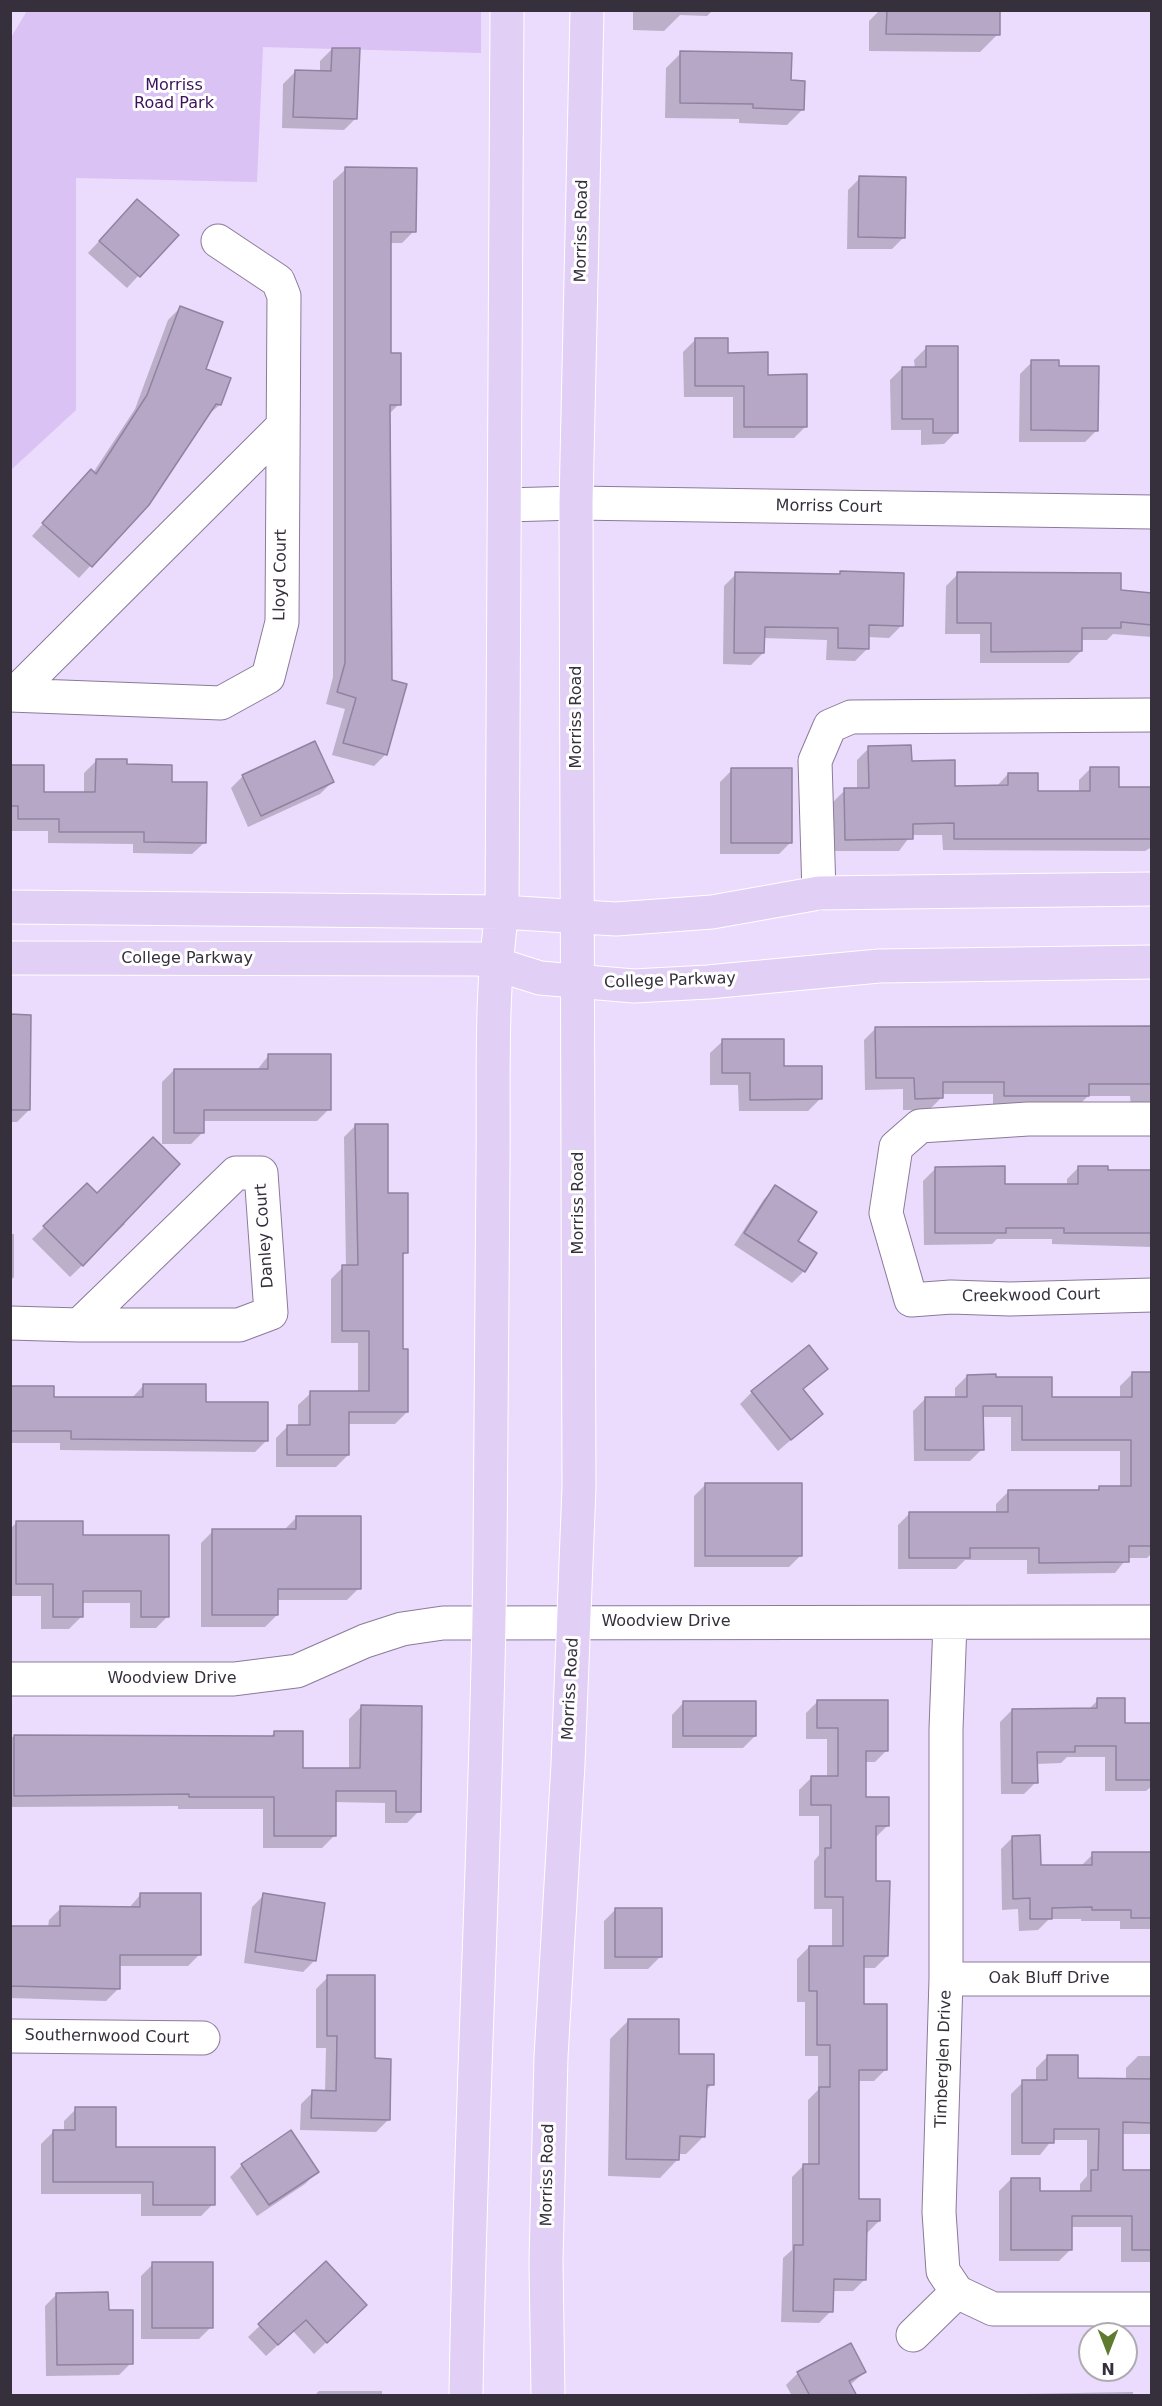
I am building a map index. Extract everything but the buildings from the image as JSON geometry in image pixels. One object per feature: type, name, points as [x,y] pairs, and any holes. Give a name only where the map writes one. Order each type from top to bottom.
[{"type":"main road","points":[[466,2396],[468,2205],[482,1919],[489,1623],[497,965],[502,912],[506,506],[504,187],[507,10]]},
{"type":"main road","name":"Morriss Road","points":[[548,2396],[546,2261],[551,2057],[579,1487],[576,503],[587,10]]},
{"type":"main road","points":[[10,907],[502,912],[634,919],[712,912],[819,892],[1152,889]]},
{"type":"main road","name":"College Parkway","points":[[10,958],[480,959],[540,978],[634,986],[708,982],[879,966],[1152,962]]},
{"type":"street","name":"Lloyd Court","points":[[12,695],[221,703],[268,677],[282,622],[282,427],[286,317],[282,288],[278,281],[218,241]]},
{"type":"street","name":"Lloyd Court","points":[[12,695],[282,427]]},
{"type":"street","name":"Morriss Court","points":[[506,506],[576,503],[1152,512]]},
{"type":"street","points":[[819,892],[815,761],[830,726],[852,717],[1152,715]]},
{"type":"street","name":"Creekwood Court","points":[[1152,1119],[1028,1119],[920,1126],[896,1147],[886,1214],[911,1300],[951,1297],[1010,1299],[1152,1295]]},
{"type":"street","name":"Danley Court","points":[[10,1323],[79,1325],[239,1325],[271,1313],[261,1173],[236,1173],[79,1325]]},
{"type":"street","name":"Woodview Drive","points":[[10,1679],[268,1677],[297,1671],[365,1641],[402,1629],[443,1623],[1152,1622]]},
{"type":"street","name":"Timberglen Drive","points":[[950,1623],[946,1729],[946,1979],[939,2212],[943,2271],[957,2292]]},
{"type":"street","name":"Oak Bluff Drive","points":[[946,1979],[1152,1979]]},
{"type":"street","name":"Southernwood Court","points":[[10,2036],[203,2038]]},
{"type":"street","points":[[913,2335],[957,2292],[993,2309],[1152,2309]]},
{"type":"green space","name":"Morriss Road Park","points":[[27,11],[481,11],[481,53],[263,47],[257,182],[76,178],[76,410],[11,470],[10,39]]}]
